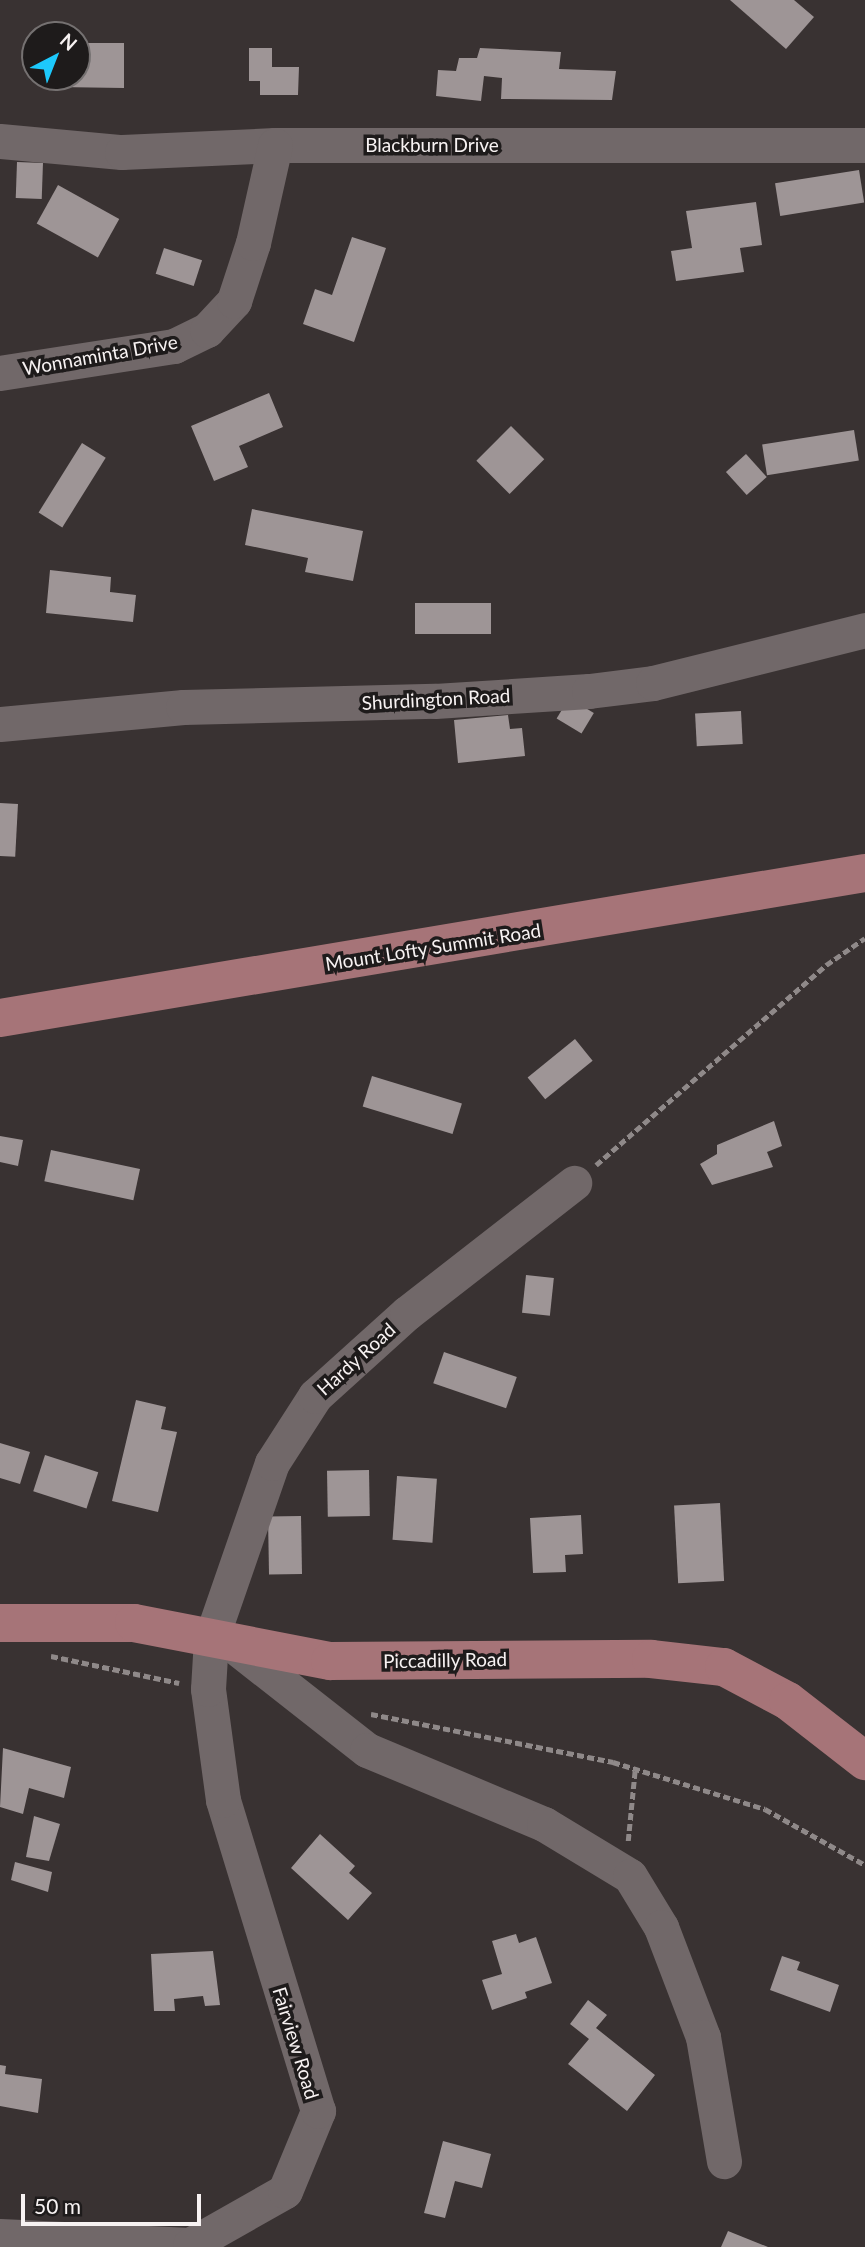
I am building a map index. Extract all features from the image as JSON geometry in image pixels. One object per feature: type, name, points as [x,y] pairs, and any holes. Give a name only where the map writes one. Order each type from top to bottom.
[{"type":"main road","name":"Mount Lofty Summit Road","points":[[0,1018],[865,873]]},
{"type":"main road","name":"Piccadilly Road","points":[[0,1623],[134,1623],[330,1661],[651,1658],[724,1667],[788,1701],[865,1761]]},
{"type":"street","name":"Blackburn Drive","points":[[0,141],[122,152],[275,145],[865,145]]},
{"type":"street","name":"Wonnaminta Drive","points":[[0,373],[174,346],[207,330],[234,301],[253,243],[275,145]]},
{"type":"street","name":"Shurdington Road","points":[[0,724],[183,707],[435,701],[589,691],[653,682],[865,630]]},
{"type":"street","name":"Hardy Road","points":[[222,1642],[272,1462],[315,1396],[407,1313],[574,1184]]},
{"type":"street","name":"Fairview Road","points":[[0,2236],[190,2245],[285,2191],[318,2111],[223,1800],[208,1689],[222,1642]]},
{"type":"street","points":[[222,1642],[367,1751],[544,1824],[629,1876],[661,1927],[703,2037],[724,2161]]},
{"type":"path","points":[[574,1184],[826,965],[865,938]]},
{"type":"path","points":[[46,1655],[208,1689]]},
{"type":"path","points":[[360,1713],[436,1724],[635,1769],[765,1809],[865,1866]]},
{"type":"path","points":[[629,1876],[628,1821],[635,1769]]},
{"type":"building","points":[[730,0],[794,0],[814,17],[786,49]]},
{"type":"building","points":[[91,43],[124,43],[124,88],[91,88]]},
{"type":"building","points":[[249,48],[272,48],[272,67],[299,67],[298,95],[260,95],[260,81],[249,81]]},
{"type":"building","points":[[480,48],[561,52],[559,69],[616,71],[612,100],[501,99],[502,78],[484,76],[481,101],[436,96],[438,70],[456,71],[459,58],[477,58]]},
{"type":"building","points":[[17,162],[43,163],[42,199],[16,198]]},
{"type":"building","points":[[859,170],[864,203],[780,216],[775,183]]},
{"type":"building","points":[[58,185],[119,219],[98,257],[37,223]]},
{"type":"building","points":[[756,202],[762,245],[740,248],[744,272],[676,281],[671,251],[692,248],[686,211]]},
{"type":"building","points":[[352,237],[386,248],[354,342],[303,324],[315,289],[332,295]]},
{"type":"building","points":[[164,248],[202,260],[194,286],[156,274]]},
{"type":"building","points":[[269,393],[283,427],[239,446],[248,467],[214,481],[191,426]]},
{"type":"building","points":[[511,426],[544,459],[510,494],[476,461]]},
{"type":"building","points":[[854,430],[859,461],[767,475],[762,445]]},
{"type":"building","points":[[82,443],[106,458],[62,527],[39,513]]},
{"type":"building","points":[[746,454],[767,477],[747,495],[726,472]]},
{"type":"building","points":[[252,509],[363,531],[353,581],[305,572],[308,558],[245,545]]},
{"type":"building","points":[[50,570],[111,577],[110,592],[136,595],[133,622],[46,613]]},
{"type":"building","points":[[415,603],[491,603],[491,634],[415,634]]},
{"type":"building","points":[[569,698],[594,713],[581,734],[557,719]]},
{"type":"building","points":[[741,711],[743,744],[697,746],[695,713]]},
{"type":"building","points":[[508,715],[510,729],[522,728],[525,756],[458,763],[454,720]]},
{"type":"building","points":[[0,803],[18,804],[15,857],[0,856]]},
{"type":"building","points":[[575,1039],[593,1061],[545,1099],[528,1077]]},
{"type":"building","points":[[372,1076],[462,1103],[453,1134],[363,1107]]},
{"type":"building","points":[[774,1121],[782,1146],[767,1152],[773,1167],[712,1185],[700,1164],[717,1154],[717,1145]]},
{"type":"building","points":[[0,1136],[23,1140],[18,1166],[0,1162]]},
{"type":"building","points":[[51,1150],[140,1169],[133,1200],[44,1181]]},
{"type":"building","points":[[526,1275],[554,1278],[550,1316],[522,1313]]},
{"type":"building","points":[[444,1352],[517,1377],[506,1408],[433,1383]]},
{"type":"building","points":[[136,1400],[166,1407],[161,1429],[177,1432],[158,1512],[112,1501]]},
{"type":"building","points":[[0,1443],[30,1452],[20,1484],[0,1478]]},
{"type":"building","points":[[45,1455],[98,1472],[87,1508],[33,1491]]},
{"type":"building","points":[[369,1470],[370,1516],[328,1517],[327,1471]]},
{"type":"building","points":[[397,1476],[437,1479],[432,1543],[393,1540]]},
{"type":"building","points":[[720,1503],[724,1581],[678,1583],[674,1505]]},
{"type":"building","points":[[581,1515],[583,1554],[565,1555],[566,1572],[533,1573],[530,1518]]},
{"type":"building","points":[[301,1516],[302,1574],[269,1575],[268,1517]]},
{"type":"building","points":[[3,1748],[71,1767],[64,1798],[29,1788],[23,1814],[0,1807]]},
{"type":"building","points":[[34,1816],[60,1824],[49,1861],[26,1857]]},
{"type":"building","points":[[320,1834],[355,1866],[349,1873],[372,1893],[348,1920],[291,1868]]},
{"type":"building","points":[[15,1862],[52,1872],[48,1892],[11,1880]]},
{"type":"building","points":[[516,1934],[519,1943],[536,1937],[552,1983],[525,1992],[527,1998],[492,2010],[482,1980],[502,1974],[492,1941]]},
{"type":"building","points":[[213,1951],[220,2005],[205,2006],[203,1996],[174,1999],[175,2011],[154,2011],[151,1954]]},
{"type":"building","points":[[782,1956],[800,1962],[797,1970],[839,1985],[830,2012],[770,1990]]},
{"type":"building","points":[[588,2000],[607,2015],[596,2028],[655,2075],[627,2111],[568,2064],[589,2039],[570,2024]]},
{"type":"building","points":[[0,2065],[6,2066],[5,2074],[42,2079],[38,2113],[0,2106]]},
{"type":"building","points":[[443,2141],[491,2154],[482,2188],[455,2181],[445,2218],[424,2213]]},
{"type":"building","points":[[728,2231],[768,2247],[721,2247]]}]
